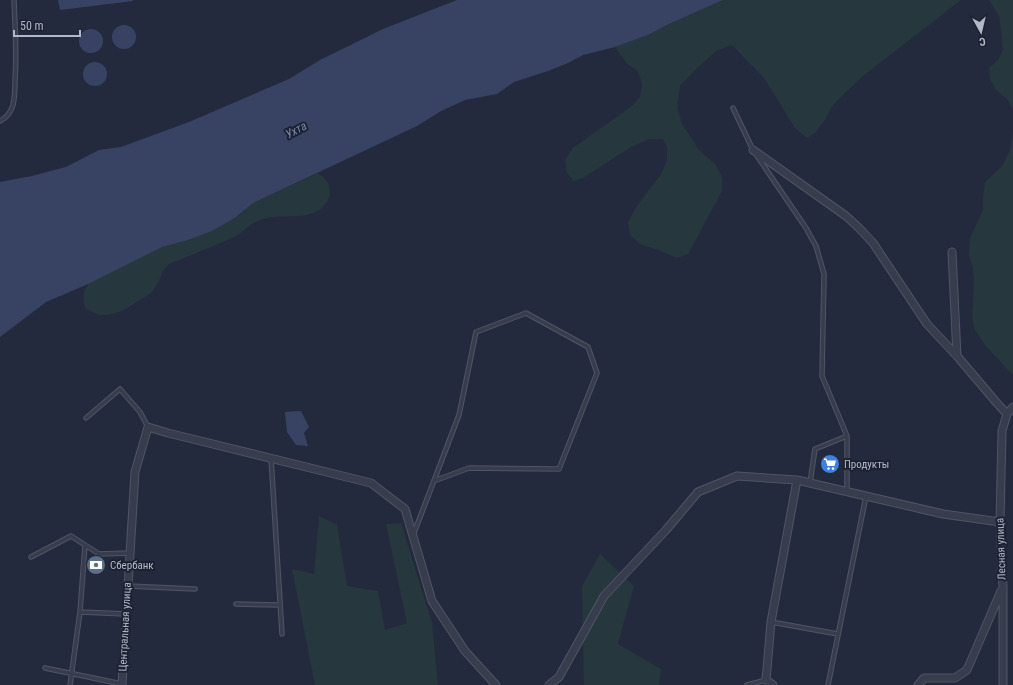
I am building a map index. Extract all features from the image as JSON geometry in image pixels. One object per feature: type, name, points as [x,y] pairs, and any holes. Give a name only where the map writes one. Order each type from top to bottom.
[{"type":"street","points":[[753,150],[846,216],[859,228],[873,243],[928,324],[1007,414],[1013,407]]},
{"type":"street","points":[[952,252],[957,356]]},
{"type":"street","name":"Лесная улица","points":[[1003,685],[1003,588],[1000,522],[1002,431],[1007,414]]},
{"type":"street","points":[[148,427],[371,483],[405,509],[432,601],[464,651],[496,685]]},
{"type":"street","name":"Центральная улица","points":[[122,685],[134,472],[148,427]]},
{"type":"street","points":[[549,685],[559,677],[604,596],[666,530],[698,492],[737,476],[797,480],[943,514],[1000,522]]},
{"type":"street","points":[[773,685],[766,680],[771,622],[797,480]]},
{"type":"street","points":[[918,685],[924,678],[954,678],[967,670],[1003,588]]},
{"type":"lane","points":[[0,121],[4,120],[13,106],[16,73],[14,0]]},
{"type":"lane","points":[[733,108],[753,150],[806,228],[816,246],[824,274],[822,376],[847,436],[847,491]]},
{"type":"lane","points":[[413,536],[458,415],[476,332],[526,313],[588,347],[597,373],[559,469],[469,468],[434,481]]},
{"type":"lane","points":[[86,418],[120,389],[140,412],[148,427]]},
{"type":"lane","points":[[810,483],[815,449],[847,436]]},
{"type":"lane","points":[[271,458],[282,634]]},
{"type":"lane","points":[[828,685],[866,496]]},
{"type":"lane","points":[[31,557],[71,536],[99,554],[130,553]]},
{"type":"lane","points":[[70,685],[80,612],[84,545]]},
{"type":"lane","points":[[128,586],[195,589]]},
{"type":"lane","points":[[236,604],[280,605]]},
{"type":"lane","points":[[80,612],[126,614]]},
{"type":"lane","points":[[771,622],[838,634]]},
{"type":"lane","points":[[45,668],[122,685]]},
{"type":"lane","points":[[747,685],[766,680]]},
{"type":"shaded area","points":[[723,0],[961,0],[863,76],[833,105],[825,120],[815,133],[807,138],[795,128],[764,78],[732,45],[716,51],[695,70],[680,86],[677,107],[682,124],[699,150],[716,165],[722,178],[722,191],[688,254],[677,258],[640,244],[630,235],[628,222],[635,209],[660,176],[667,161],[667,147],[663,139],[649,139],[631,147],[583,178],[574,181],[567,173],[565,160],[573,148],[632,106],[640,97],[642,84],[638,71],[627,64],[615,47],[648,35]]},
{"type":"shaded area","points":[[988,0],[1013,0],[1013,110],[1008,100],[996,90],[990,79],[989,68],[998,60],[1003,50],[999,16]]},
{"type":"shaded area","points":[[1013,132],[1013,374],[985,345],[975,330],[972,318],[974,283],[973,268],[969,255],[970,238],[983,210],[985,182],[1002,166],[1010,150]]},
{"type":"shaded area","points":[[318,173],[328,183],[330,189],[329,199],[322,208],[308,215],[276,217],[260,220],[253,223],[234,237],[169,264],[163,271],[159,281],[151,293],[122,311],[108,315],[99,315],[86,309],[84,296],[88,284],[162,247],[185,241],[236,217],[253,203]]},
{"type":"shaded area","points":[[319,516],[337,525],[347,586],[378,591],[385,630],[407,623],[386,524],[401,523],[432,623],[438,685],[315,685],[292,569],[314,574]]},
{"type":"shaded area","points":[[600,554],[634,586],[618,644],[661,669],[659,685],[584,685],[582,586]]},
{"type":"water","points":[[58,0],[133,0],[133,1],[60,10]]},
{"type":"water","name":"Ухта","points":[[457,0],[723,0],[648,35],[615,47],[583,55],[548,71],[514,82],[497,94],[465,100],[441,111],[417,126],[253,203],[236,217],[212,231],[185,241],[162,247],[88,284],[46,302],[0,337],[0,182],[32,176],[66,167],[99,150],[121,147],[189,122],[289,79],[320,60],[383,29]]},
{"type":"water","points":[[124,25],[133,28],[136,37],[133,46],[124,49],[115,46],[112,37],[115,28]]},
{"type":"water","points":[[91,29],[100,32],[103,41],[100,50],[91,53],[82,50],[79,41],[82,32]]},
{"type":"water","points":[[95,62],[104,65],[107,74],[104,83],[95,86],[86,83],[83,74],[86,65]]},
{"type":"water","points":[[301,411],[309,427],[304,433],[308,446],[296,445],[287,432],[285,412]]},
{"type":"place","name":"Продукты","points":[[830,464]]},
{"type":"place","name":"Сбербанк","points":[[96,565]]}]
